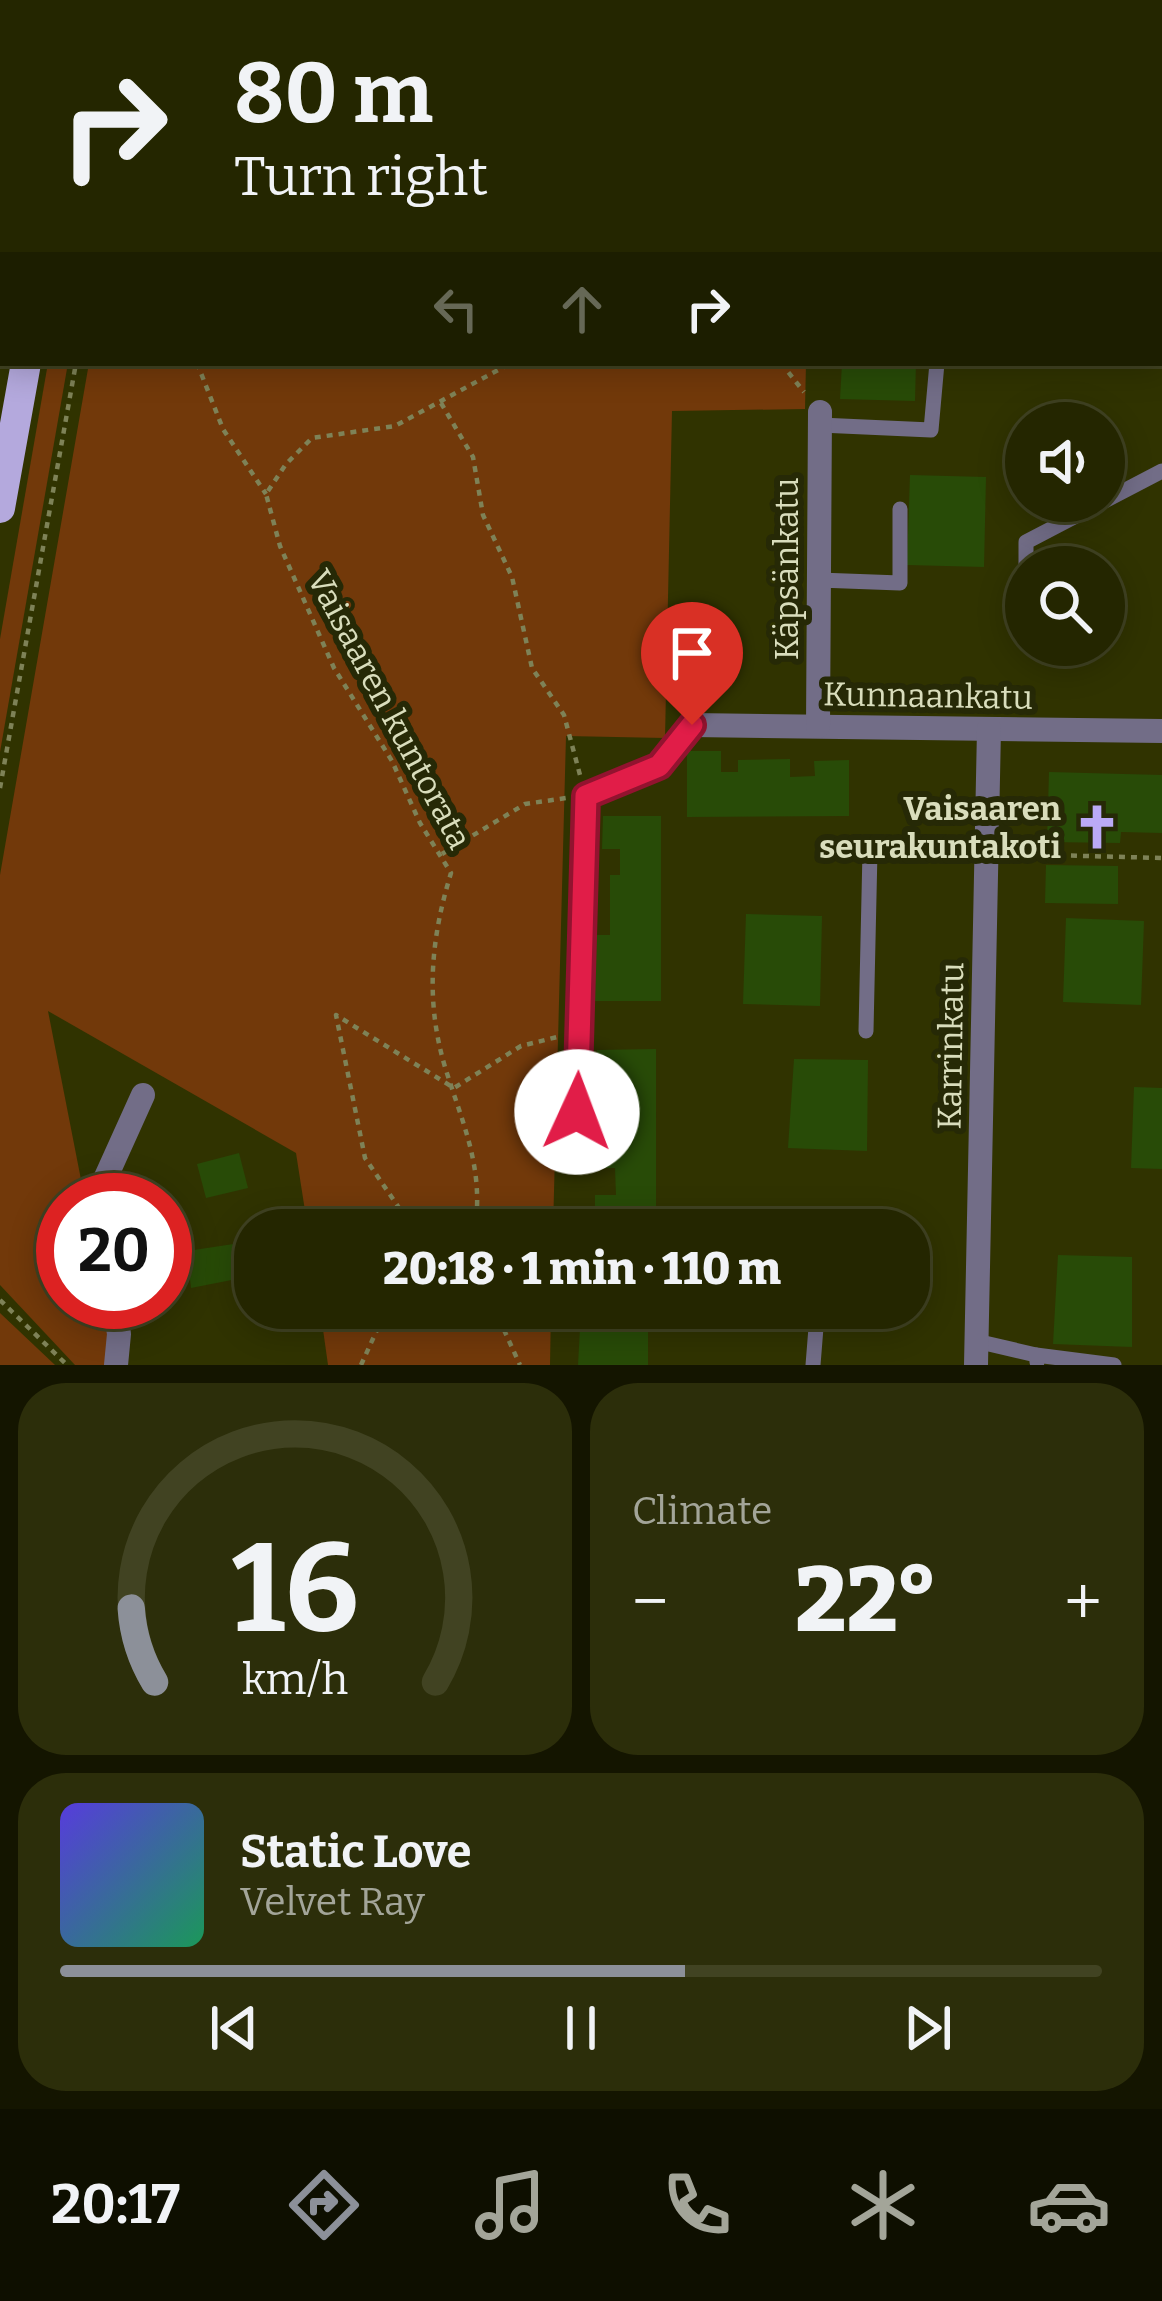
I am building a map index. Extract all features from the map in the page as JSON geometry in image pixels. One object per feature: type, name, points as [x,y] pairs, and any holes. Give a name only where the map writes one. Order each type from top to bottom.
[{"type":"main road","points":[[0,508],[25,366]]},
{"type":"street","name":"Käpsänkatu","points":[[818,726],[820,418]]},
{"type":"street","name":"Kunnaankatu","points":[[692,725],[1162,731]]},
{"type":"street","name":"Karrinkatu","points":[[976,1353],[989,729]]},
{"type":"street","points":[[107,1173],[143,1095]]},
{"type":"street","points":[[116,1365],[118,1329]]},
{"type":"lane","points":[[820,418],[931,430],[938,366]]},
{"type":"lane","points":[[1026,546],[1162,471]]},
{"type":"lane","points":[[819,580],[900,583],[900,509]]},
{"type":"lane","points":[[576,1153],[586,796],[659,766],[692,725]]},
{"type":"lane","points":[[866,1031],[869,850],[960,852]]},
{"type":"lane","points":[[814,1365],[816,1329]]},
{"type":"lane","points":[[976,1353],[1114,1365]]},
{"type":"path","points":[[0,788],[75,366]]},
{"type":"path","name":"Vaisaaren kuntorata","points":[[198,366],[224,429],[266,494],[280,546],[334,668],[392,761],[451,873],[432,945],[432,982],[445,1065],[470,1136],[478,1209]]},
{"type":"path","points":[[266,494],[312,438],[395,426],[506,366]]},
{"type":"path","points":[[784,366],[820,418]]},
{"type":"path","points":[[440,855],[525,804],[586,796],[564,715],[532,668],[512,578],[483,515],[472,457],[441,403]]},
{"type":"path","points":[[987,854],[1162,858]]},
{"type":"path","points":[[399,1209],[365,1158],[336,1015],[454,1088],[521,1046],[579,1031]]},
{"type":"path","points":[[0,1300],[67,1365]]},
{"type":"path","points":[[362,1365],[378,1329]]},
{"type":"path","points":[[504,1329],[520,1365]]},
{"type":"shaded area","points":[[47,366],[67,366],[0,752],[0,639]]},
{"type":"shaded area","points":[[88,366],[806,366],[805,409],[672,411],[665,738],[566,736],[554,1209],[305,1209],[296,1153],[48,1011],[80,1173],[36,1173],[36,1323],[0,1285],[0,875]]},
{"type":"shaded area","points":[[0,1313],[55,1365],[0,1365]]},
{"type":"shaded area","points":[[41,1329],[109,1329],[116,1365],[75,1365]]},
{"type":"shaded area","points":[[323,1329],[551,1329],[550,1365],[328,1365]]},
{"type":"building","points":[[842,366],[916,366],[915,401],[840,399]]},
{"type":"building","points":[[910,475],[986,477],[984,567],[907,565]]},
{"type":"building","points":[[687,751],[721,751],[721,772],[738,772],[738,760],[790,759],[790,777],[815,776],[814,761],[849,760],[849,816],[687,817]]},
{"type":"building","points":[[1049,772],[1162,775],[1162,833],[1121,832],[1120,843],[1047,842]]},
{"type":"building","points":[[603,816],[661,816],[661,1001],[595,1001],[595,935],[610,935],[610,875],[620,875],[620,849],[602,849]]},
{"type":"building","points":[[1046,865],[1118,866],[1118,904],[1045,903]]},
{"type":"building","points":[[746,914],[822,916],[820,1006],[743,1004]]},
{"type":"building","points":[[1066,918],[1144,921],[1141,1005],[1063,1002]]},
{"type":"building","points":[[656,1049],[656,1209],[595,1209],[595,1195],[616,1195],[615,1168],[603,1168],[603,1119],[618,1119],[618,1094],[597,1094],[597,1050]]},
{"type":"building","points":[[794,1059],[868,1060],[867,1151],[788,1148]]},
{"type":"building","points":[[1134,1087],[1162,1088],[1162,1169],[1131,1168]]},
{"type":"building","points":[[239,1153],[248,1188],[206,1198],[197,1164]]},
{"type":"building","points":[[234,1244],[234,1280],[192,1288],[192,1250]]},
{"type":"building","points":[[1058,1255],[1132,1257],[1132,1347],[1053,1344]]},
{"type":"building","points":[[580,1329],[648,1329],[648,1365],[578,1365]]},
{"type":"place","name":"Vaisaaren seurakuntakoti","points":[[1097,827]]},
{"type":"route","points":[[577,1112],[586,796],[659,766],[692,725]]}]
